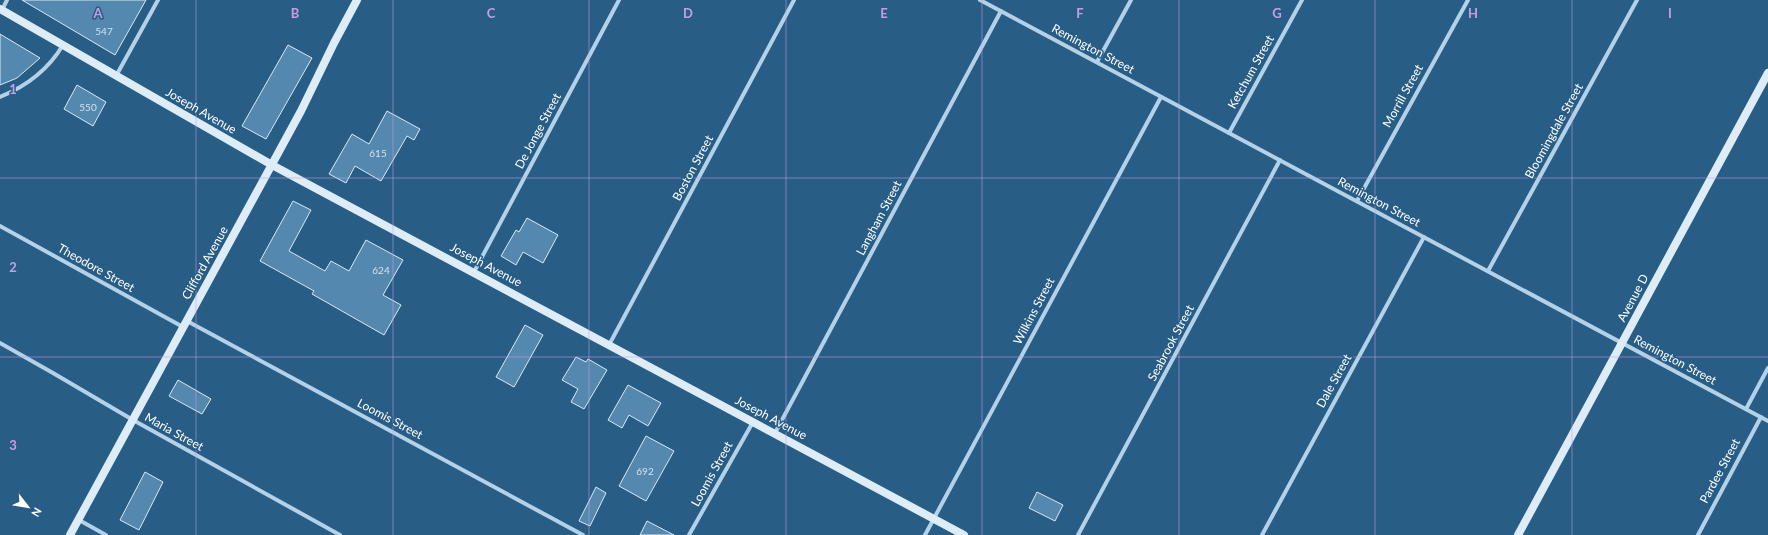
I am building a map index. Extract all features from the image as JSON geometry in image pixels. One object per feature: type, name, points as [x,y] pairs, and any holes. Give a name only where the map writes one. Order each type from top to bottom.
[{"type":"main road","name":"Clifford Avenue","points":[[70,535],[272,165],[357,0]]},
{"type":"main road","name":"Joseph Avenue","points":[[1,9],[272,165],[964,535]]},
{"type":"main road","name":"Avenue D","points":[[1518,535],[1768,73]]},
{"type":"street","points":[[1,9],[7,0]]},
{"type":"street","points":[[116,76],[158,0]]},
{"type":"street","name":"De Jonge Street","points":[[474,272],[619,0]]},
{"type":"street","name":"Boston Street","points":[[609,345],[794,0]]},
{"type":"street","name":"Remington Street","points":[[980,0],[1768,421]]},
{"type":"street","points":[[1097,62],[1131,0]]},
{"type":"street","name":"Ketchum Street","points":[[1229,133],[1302,0]]},
{"type":"street","name":"Morrill Street","points":[[1357,201],[1468,0]]},
{"type":"street","name":"Bloomingdale Street","points":[[1488,271],[1637,0]]},
{"type":"street","name":"Langham Street","points":[[774,434],[1001,11]]},
{"type":"street","points":[[0,96],[22,86],[38,75],[51,63],[63,45]]},
{"type":"street","name":"Wilkins Street","points":[[925,535],[1161,97]]},
{"type":"street","name":"Seabrook Street","points":[[1078,535],[1280,160]]},
{"type":"street","name":"Theodore Street","points":[[0,226],[185,324]]},
{"type":"street","name":"Dale Street","points":[[1262,535],[1424,237]]},
{"type":"street","name":"Loomis Street","points":[[185,324],[583,535]]},
{"type":"street","name":"Maria Street","points":[[0,343],[132,420],[340,535]]},
{"type":"street","points":[[1746,409],[1768,368]]},
{"type":"street","name":"Pardee Street","points":[[1698,535],[1761,417]]},
{"type":"street","name":"Loomis Street","points":[[689,535],[753,422]]},
{"type":"street","points":[[78,520],[106,535]]},
{"type":"building","points":[[22,0],[146,0],[115,55]]},
{"type":"building","points":[[0,34],[40,58],[17,78],[0,85]]},
{"type":"building","points":[[288,45],[312,58],[266,139],[242,126]]},
{"type":"building","points":[[77,85],[106,102],[93,126],[64,109]]},
{"type":"building","points":[[387,111],[420,129],[414,140],[407,136],[381,181],[355,166],[346,183],[329,174],[352,134],[369,144]]},
{"type":"building","points":[[293,201],[311,210],[289,251],[325,271],[331,261],[349,271],[366,240],[403,260],[383,295],[401,305],[384,335],[312,294],[314,291],[260,261]]},
{"type":"building","points":[[527,218],[558,235],[543,263],[523,252],[516,265],[501,256],[516,230],[519,232]]},
{"type":"building","points":[[525,325],[543,335],[514,387],[496,377]]},
{"type":"building","points":[[576,357],[586,362],[588,359],[607,370],[584,409],[571,402],[578,389],[562,380]]},
{"type":"building","points":[[178,380],[211,399],[202,414],[169,396]]},
{"type":"building","points":[[628,385],[661,403],[648,426],[629,415],[622,428],[608,420]]},
{"type":"building","points":[[646,436],[674,451],[646,501],[619,486]]},
{"type":"building","points":[[145,472],[163,482],[139,530],[120,520]]},
{"type":"building","points":[[596,487],[606,493],[590,526],[579,521]]},
{"type":"building","points":[[1037,492],[1063,505],[1055,521],[1029,508]]},
{"type":"building","points":[[647,521],[674,535],[640,535]]}]
